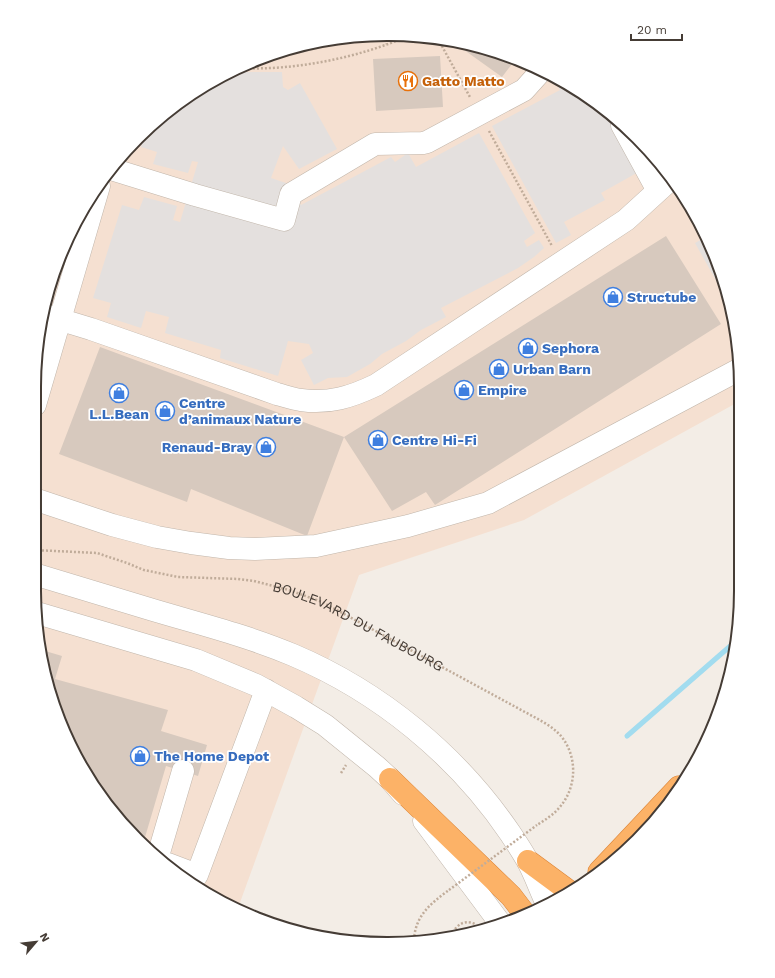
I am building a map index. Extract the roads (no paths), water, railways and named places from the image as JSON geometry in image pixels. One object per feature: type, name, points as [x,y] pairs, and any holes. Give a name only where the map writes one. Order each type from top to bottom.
[{"type":"highway","points":[[390,779],[511,896],[522,910]]},
{"type":"highway","points":[[629,840],[641,827]]},
{"type":"highway","points":[[528,860],[565,888]]},
{"type":"street","points":[[118,171],[284,220],[291,194],[375,144],[423,143],[524,90],[537,75]]},
{"type":"street","points":[[52,317],[277,394],[301,400],[328,401],[354,396],[376,385],[626,220],[664,185],[637,147]]},
{"type":"street","points":[[42,370],[52,317],[92,207]]},
{"type":"street","points":[[41,501],[112,525],[150,535],[191,543],[229,548],[255,549],[302,548],[316,546],[408,526],[488,503],[733,373]]},
{"type":"street","points":[[41,576],[262,643],[293,655],[353,686],[399,717],[457,768],[475,787],[528,860],[545,899]]},
{"type":"street","points":[[42,616],[196,660],[266,690],[325,725],[390,779],[429,827],[497,919]]},
{"type":"street","points":[[183,870],[197,875],[266,690]]},
{"type":"street","points":[[159,851],[183,772]]},
{"type":"waterway","points":[[627,736],[729,647]]},
{"type":"place","name":"Gatto Matto","points":[[408,81]]},
{"type":"place","name":"Structube","points":[[613,297]]},
{"type":"place","name":"Sephora","points":[[528,348]]},
{"type":"place","name":"Urban Barn","points":[[499,369]]},
{"type":"place","name":"Empire","points":[[464,390]]},
{"type":"place","name":"L.L.Bean","points":[[119,393]]},
{"type":"place","name":"Centre d’animaux Nature","points":[[165,411]]},
{"type":"place","name":"Centre Hi-Fi","points":[[378,440]]},
{"type":"place","name":"Renaud-Bray","points":[[266,447]]},
{"type":"place","name":"The Home Depot","points":[[140,756]]}]
